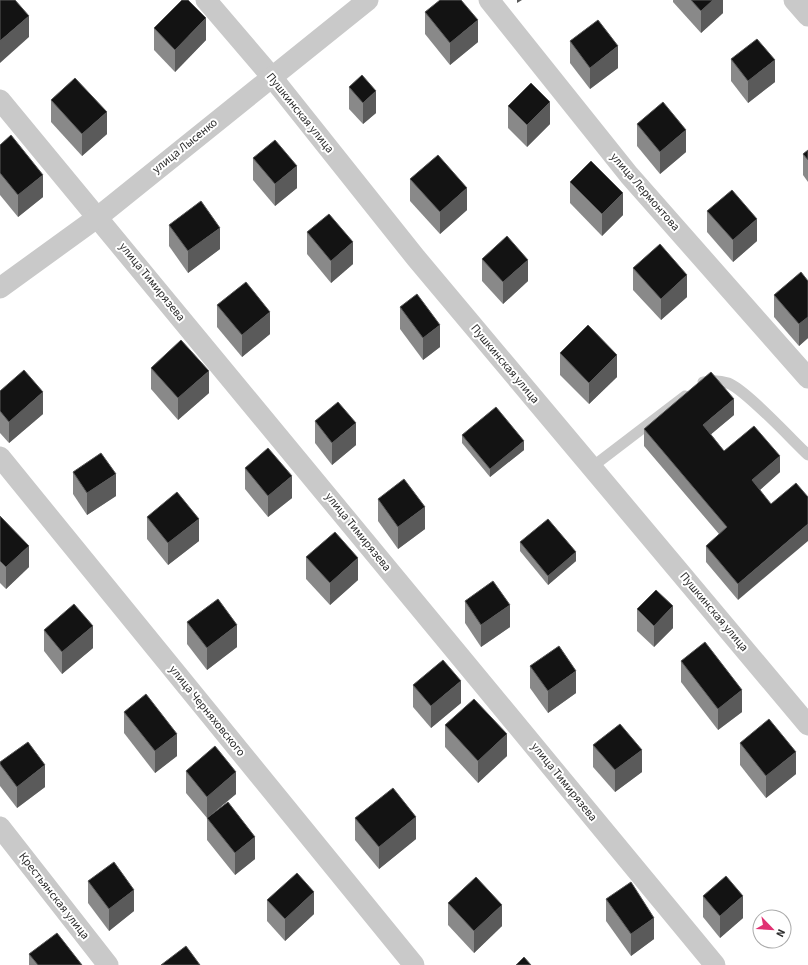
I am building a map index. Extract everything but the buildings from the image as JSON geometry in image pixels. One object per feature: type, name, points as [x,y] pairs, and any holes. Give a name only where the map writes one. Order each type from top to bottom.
[{"type":"street","name":"Пушкинская улица","points":[[206,0],[272,76],[416,258],[808,725]]},
{"type":"street","name":"улица Лысенко","points":[[0,288],[98,217],[368,0]]},
{"type":"street","name":"улица Лермонтова","points":[[489,0],[629,175],[808,378]]},
{"type":"street","points":[[794,0],[808,16]]},
{"type":"street","name":"улица Тимирязева","points":[[0,100],[715,965]]},
{"type":"street","name":"улица Черняховского","points":[[0,457],[414,965]]},
{"type":"street","name":"Крестьянская улица","points":[[0,827],[108,965]]},
{"type":"lane","points":[[592,467],[703,382],[716,380],[729,383],[742,392],[808,455]]}]
